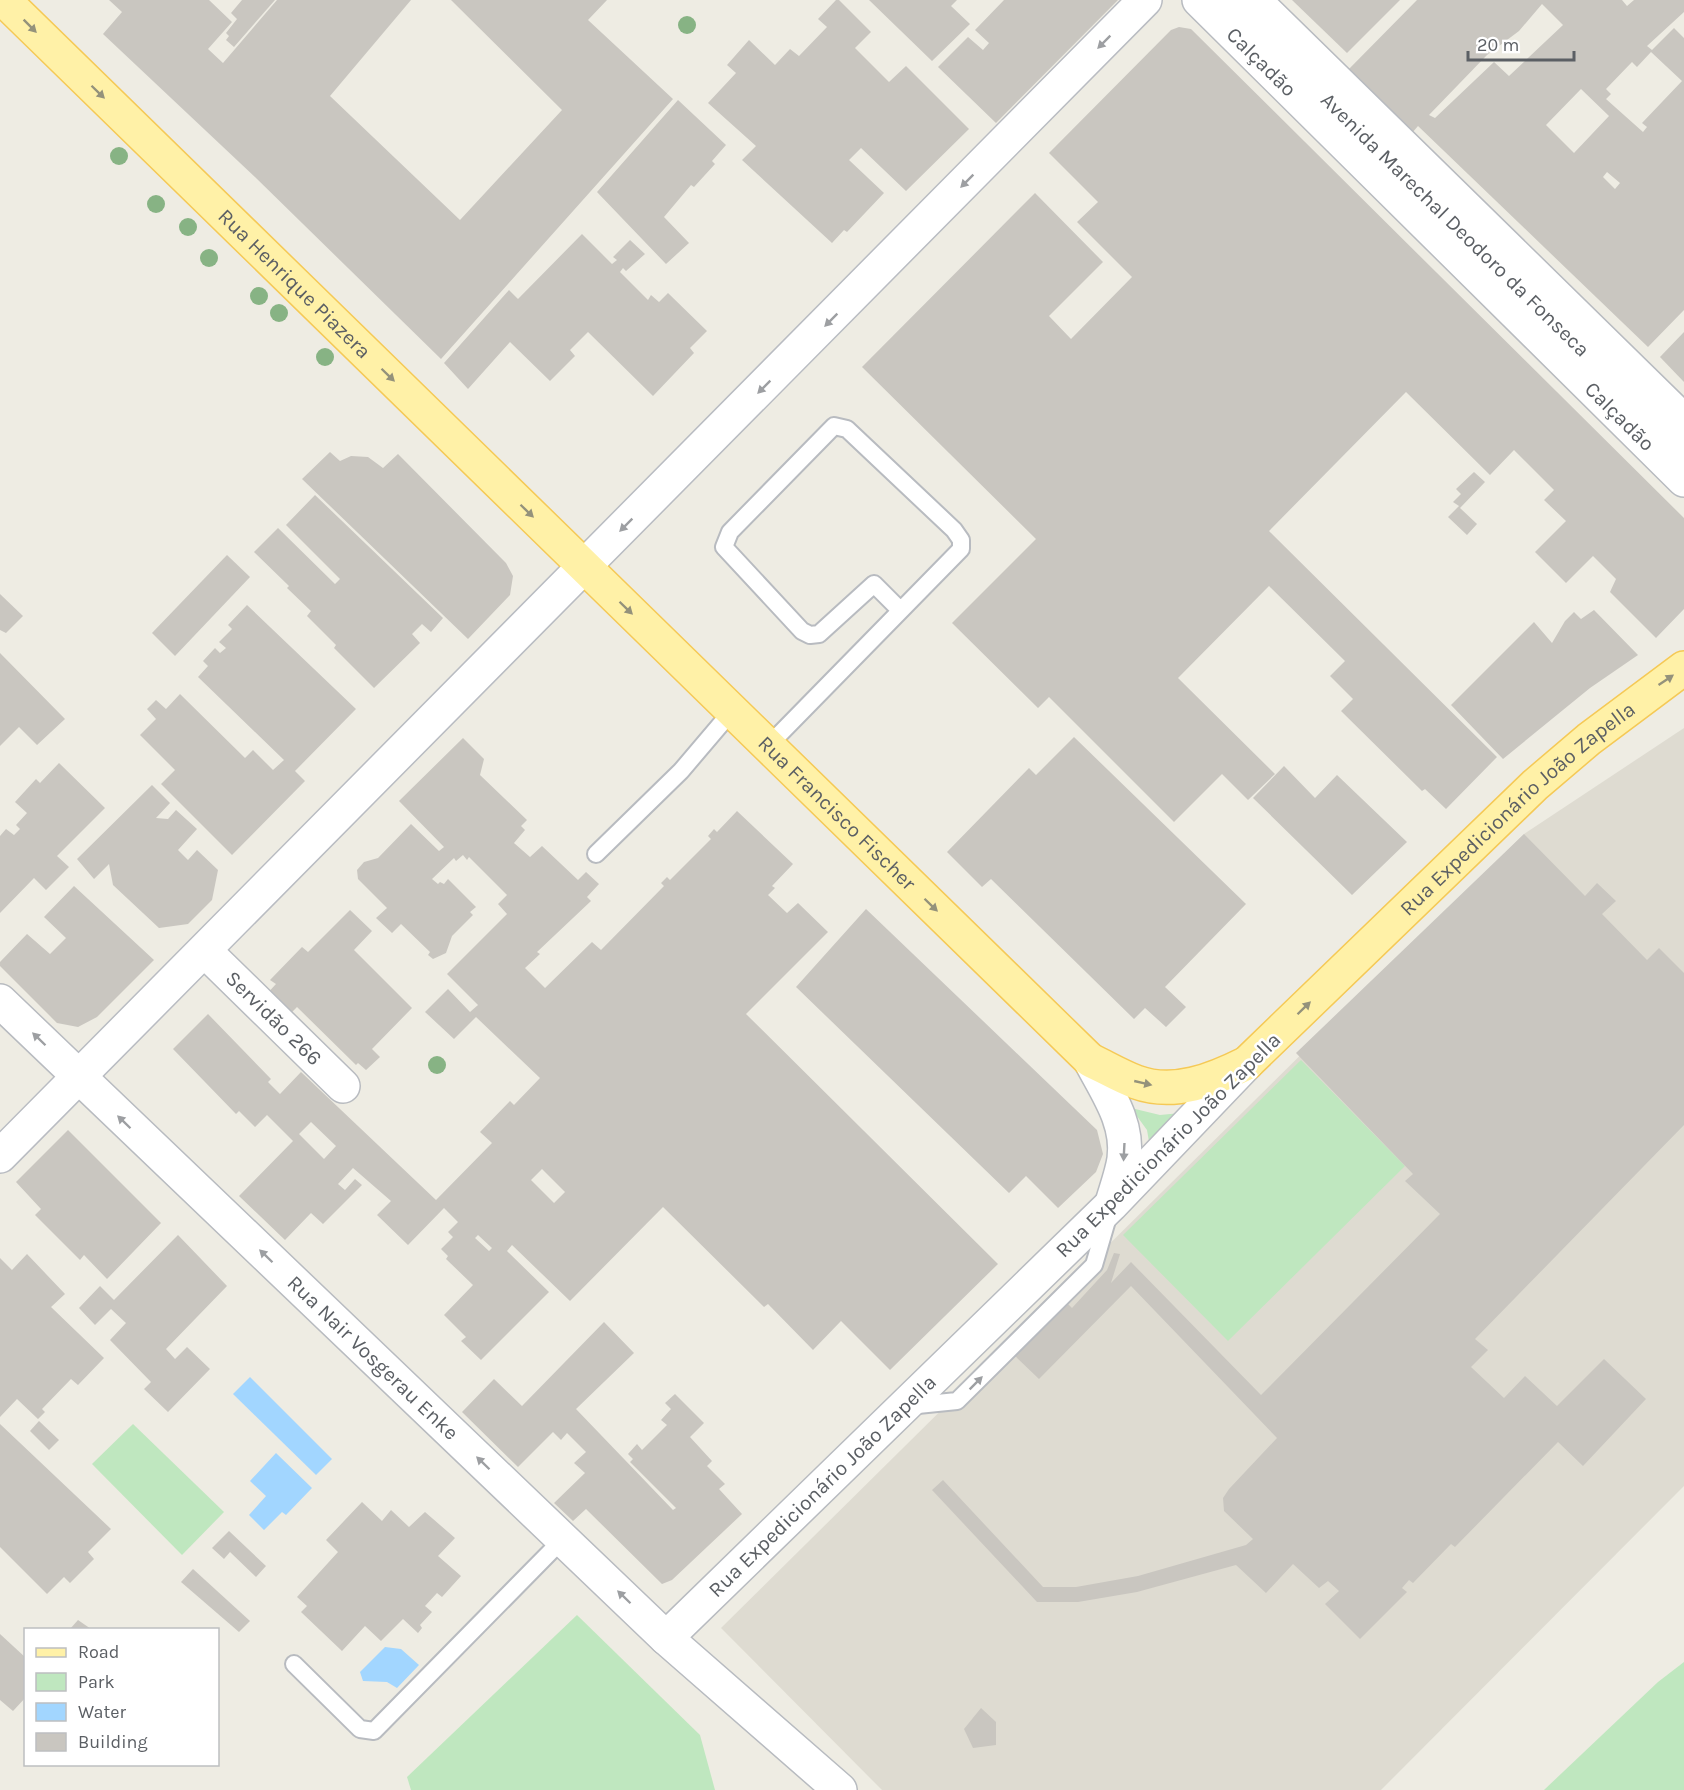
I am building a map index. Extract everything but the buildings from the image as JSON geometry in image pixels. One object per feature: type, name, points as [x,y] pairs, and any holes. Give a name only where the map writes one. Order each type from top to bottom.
[{"type":"main road","name":"Rua Henrique Piazera","points":[[4,0],[585,567]]},
{"type":"main road","name":"Rua Francisco Fischer","points":[[585,567],[1090,1060],[1137,1083],[1168,1088],[1220,1077],[1247,1063]]},
{"type":"main road","name":"Rua Expedicionário João Zapella","points":[[1247,1063],[1535,785],[1589,739],[1684,668]]},
{"type":"street","points":[[0,1156],[1145,0]]},
{"type":"street","name":"Calçadão","points":[[1199,0],[1684,480]]},
{"type":"street","name":"Avenida Marechal Deodoro da Fonseca","points":[[1226,0],[1684,449]]},
{"type":"street","name":"Calçadão","points":[[1254,0],[1684,421]]},
{"type":"street","name":"Servidão 266","points":[[205,951],[343,1086]]},
{"type":"street","name":"Rua Nair Vosgerau Enke","points":[[0,1001],[666,1638],[840,1790]]},
{"type":"street","name":"Rua Francisco Fischer","points":[[1090,1060],[1115,1106],[1124,1131],[1124,1159],[1111,1205]]},
{"type":"street","name":"Rua Expedicionário João Zapella","points":[[666,1638],[1111,1205],[1247,1063]]},
{"type":"lane","points":[[768,746],[961,549],[961,540],[954,530],[847,429],[834,426],[730,532],[724,547],[802,631],[810,635],[819,634],[874,584],[900,610]]},
{"type":"lane","points":[[596,854],[681,771],[732,711]]},
{"type":"lane","points":[[294,1664],[360,1729],[374,1731],[563,1539]]},
{"type":"shaded area","points":[[1684,728],[1684,1486],[1381,1790],[882,1790],[721,1628],[1524,834]]},
{"type":"green space","points":[[1301,1060],[1405,1166],[1228,1341],[1123,1235]]},
{"type":"green space","points":[[1131,1108],[1160,1115],[1191,1112],[1151,1153],[1147,1130]]},
{"type":"green space","points":[[133,1424],[224,1512],[182,1555],[92,1464]]},
{"type":"green space","points":[[577,1615],[700,1735],[715,1790],[411,1790],[407,1777]]},
{"type":"green space","points":[[1684,1662],[1684,1790],[1544,1790],[1658,1682]]},
{"type":"water","points":[[250,1377],[332,1459],[316,1475],[233,1394]]},
{"type":"water","points":[[276,1453],[312,1488],[286,1515],[282,1512],[264,1530],[249,1515],[266,1496],[250,1481]]},
{"type":"water","points":[[385,1647],[401,1649],[419,1665],[397,1688],[387,1682],[363,1681],[360,1672]]}]
